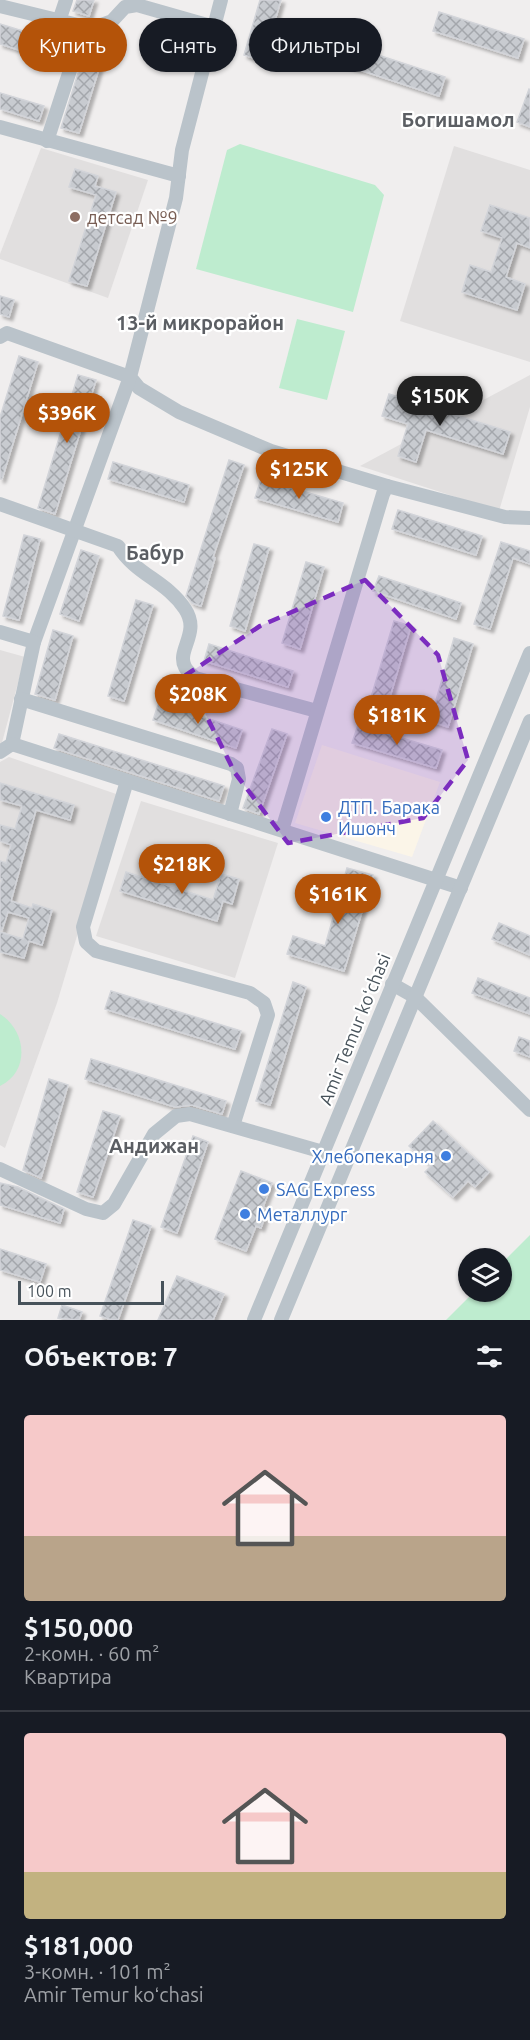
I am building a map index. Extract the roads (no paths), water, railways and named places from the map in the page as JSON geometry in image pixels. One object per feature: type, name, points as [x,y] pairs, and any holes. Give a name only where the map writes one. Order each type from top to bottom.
[{"type":"street","points":[[61,18],[66,0]]},
{"type":"street","points":[[216,18],[221,0]]},
{"type":"street","points":[[114,18],[125,7],[137,4],[184,18]]},
{"type":"street","points":[[0,6],[48,18]]},
{"type":"street","points":[[47,141],[69,72]]},
{"type":"street","points":[[0,753],[12,744],[34,642],[130,377],[176,198],[182,150],[202,72]]},
{"type":"street","points":[[0,127],[179,176]]},
{"type":"street","points":[[0,337],[7,333],[130,377],[140,388],[189,417],[271,451],[387,486],[505,517],[530,518]]},
{"type":"street","points":[[282,830],[387,486]]},
{"type":"street","points":[[0,504],[118,546],[126,558],[140,571],[169,589],[186,610],[192,625],[184,654],[184,666],[195,678],[317,711]]},
{"type":"street","points":[[0,632],[34,642]]},
{"type":"street","name":"Amir Temur koʻchasi","points":[[254,1320],[530,653]]},
{"type":"street","points":[[21,699],[231,764],[237,768],[238,779],[230,814]]},
{"type":"street","points":[[281,1320],[530,721]]},
{"type":"street","points":[[12,744],[461,888]]},
{"type":"street","points":[[128,781],[83,927],[86,942],[96,951],[250,993],[264,1003],[268,1015],[232,1126]]},
{"type":"street","points":[[392,984],[415,997],[530,1110]]},
{"type":"street","points":[[0,1169],[86,1209],[103,1213],[114,1204],[154,1134],[176,1116],[190,1114],[323,1152]]},
{"type":"place","name":"детсад №9","points":[[75,217]]},
{"type":"place","name":"ДТП. Барака Ишонч","points":[[326,817]]},
{"type":"place","name":"Хлебопекарня","points":[[446,1156]]},
{"type":"place","name":"SAG Express","points":[[264,1189]]},
{"type":"place","name":"Металлург","points":[[245,1214]]},
{"type":"district","name":"Богишамол","points":[[458,119]]},
{"type":"district","name":"13-й микрорайон","points":[[200,322]]},
{"type":"district","name":"Бабур","points":[[155,552]]},
{"type":"district","name":"Андижан","points":[[154,1145]]}]
